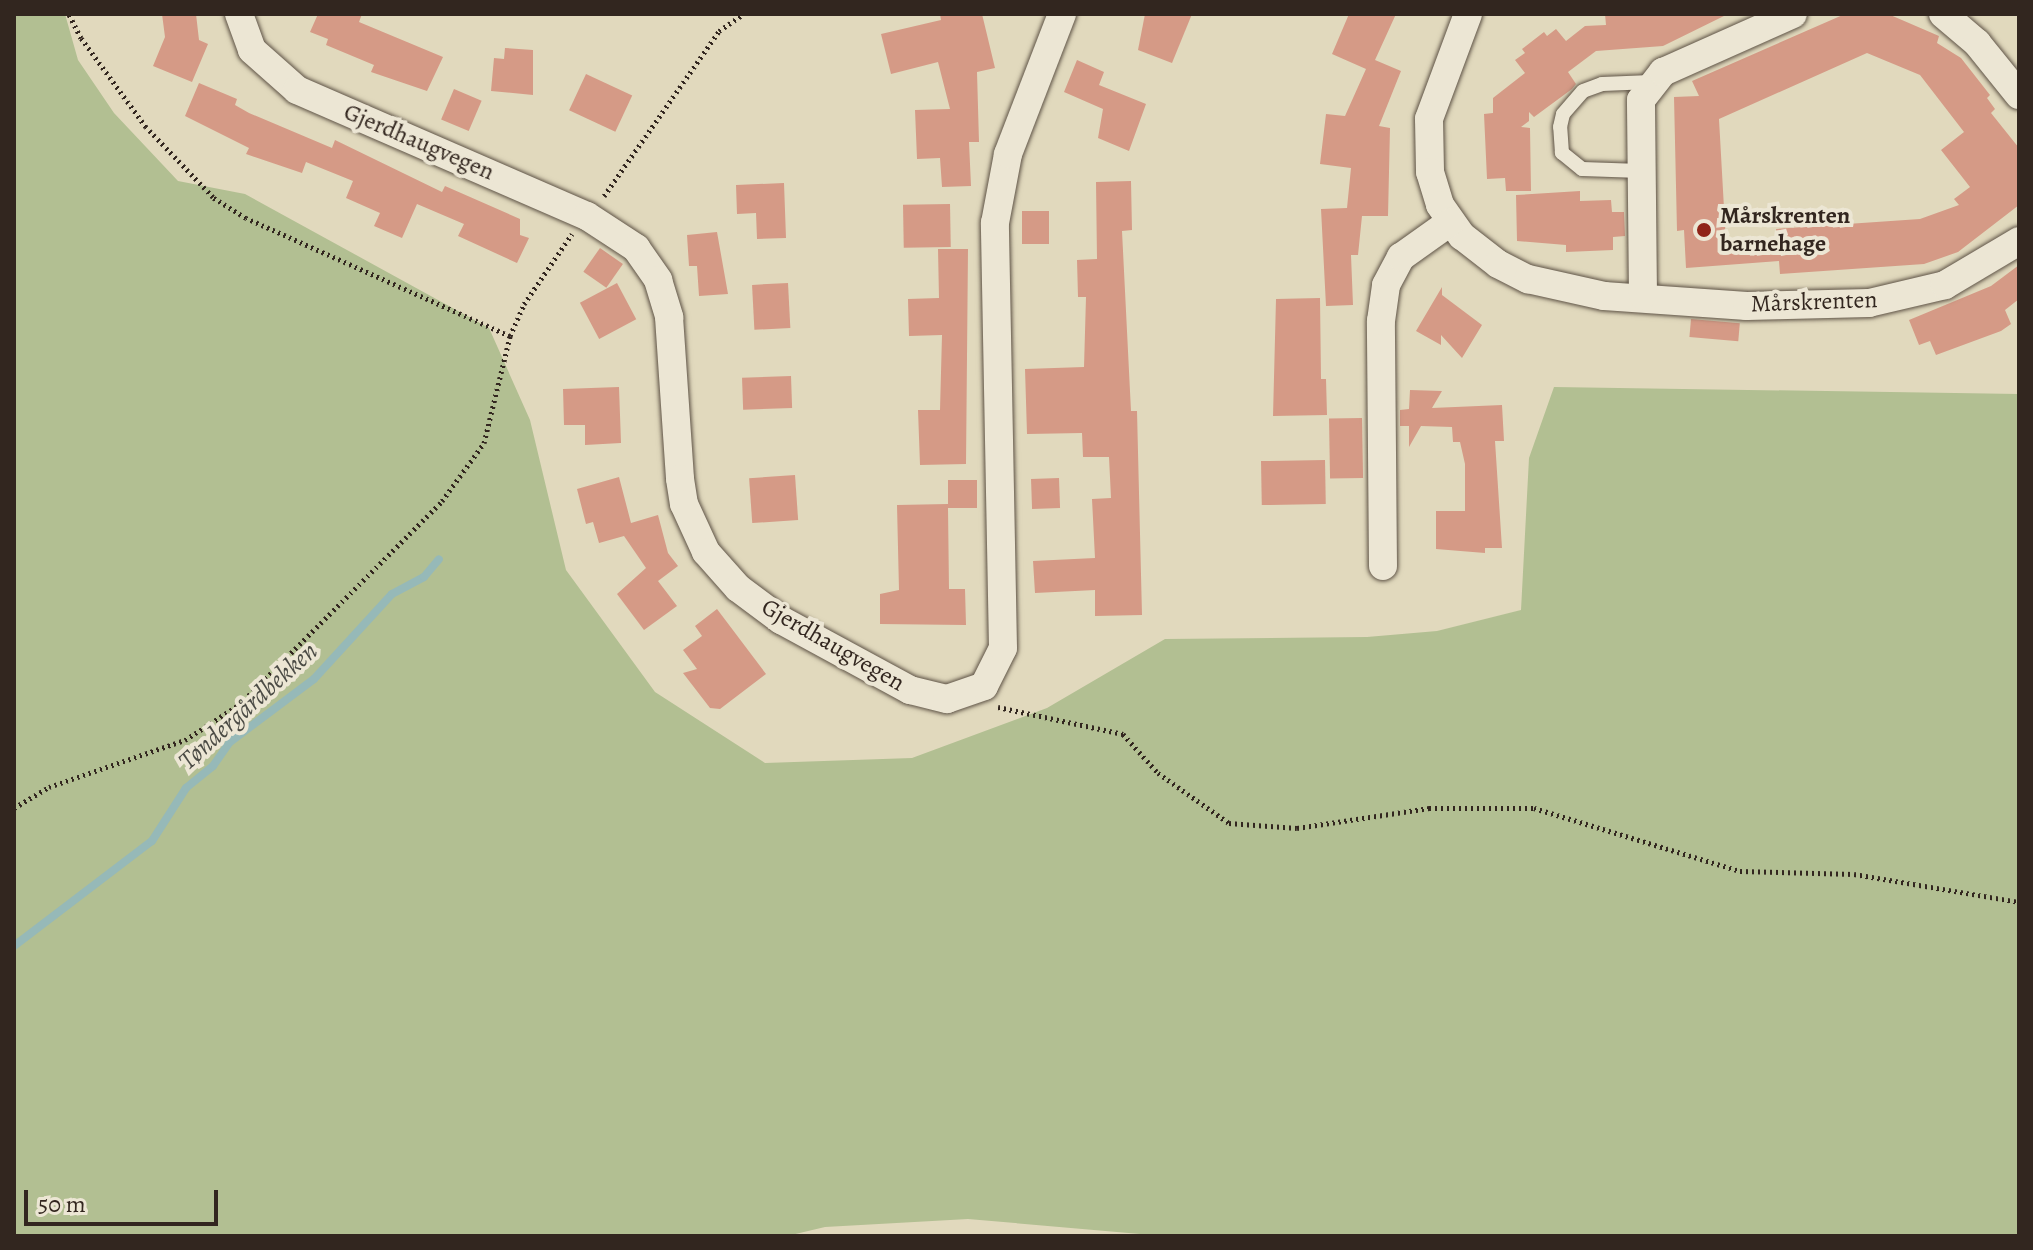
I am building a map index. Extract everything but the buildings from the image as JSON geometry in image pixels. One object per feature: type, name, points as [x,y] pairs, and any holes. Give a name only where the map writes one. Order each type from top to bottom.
[{"type":"street","name":"Gjerdhaugvegen","points":[[239,14],[252,50],[297,90],[587,216],[636,248],[663,293],[672,347],[684,504],[706,552],[738,588],[781,620],[910,690],[956,699]]},
{"type":"street","points":[[956,699],[984,686],[1003,648],[995,223],[1008,154],[1062,14]]},
{"type":"street","name":"Mårskrenten","points":[[1468,14],[1444,70],[1428,132],[1430,172],[1450,222],[1472,246],[1528,279],[1565,291],[1747,306],[1869,303],[1945,285],[2019,241]]},
{"type":"street","points":[[1643,296],[1639,108],[1651,82],[1793,14]]},
{"type":"street","points":[[1943,14],[1977,43],[2019,95]]},
{"type":"street","points":[[1973,14],[1977,43]]},
{"type":"street","points":[[1383,566],[1381,321],[1386,285],[1401,257],[1450,222]]},
{"type":"lane","points":[[1641,171],[1582,169],[1562,153],[1560,127],[1571,101],[1583,91],[1602,84],[1651,82]]},
{"type":"path","points":[[69,14],[81,38],[146,127],[213,197],[246,218],[510,336]]},
{"type":"path","points":[[14,808],[49,787],[185,740],[240,704],[459,477],[484,443],[510,336],[524,304],[719,31],[743,14]]},
{"type":"path","points":[[956,699],[1123,734],[1158,773],[1229,823],[1297,828],[1429,808],[1534,808],[1740,871],[1854,874],[2019,902]]},
{"type":"green space","points":[[14,14],[65,14],[78,60],[114,113],[178,181],[245,194],[489,328],[530,420],[566,570],[655,692],[765,763],[912,758],[1047,708],[1165,639],[1367,637],[1437,631],[1521,610],[1529,458],[1554,387],[2019,394],[2019,1236],[1163,1236],[968,1219],[825,1227],[787,1236],[14,1236]]},
{"type":"waterway","name":"Tøndergårdbekken","points":[[14,946],[152,841],[186,788],[213,766],[230,742],[314,679],[392,594],[424,577],[439,559]]},
{"type":"place","name":"Mårskrenten barnehage","points":[[1704,230]]}]
